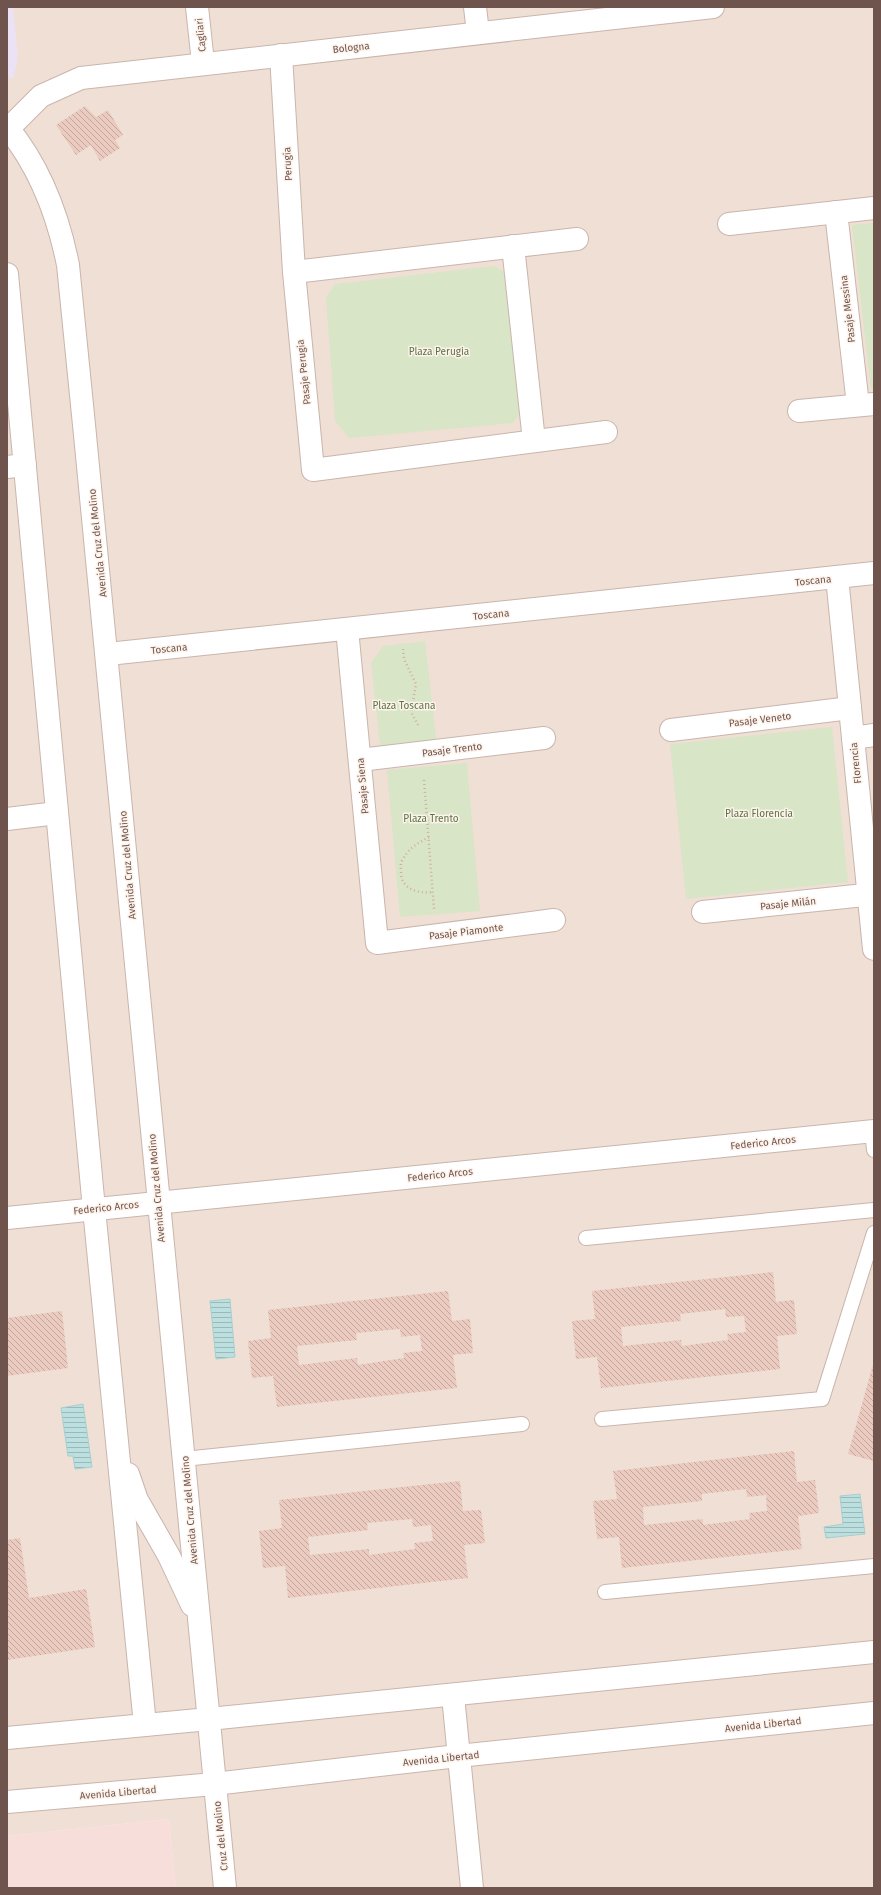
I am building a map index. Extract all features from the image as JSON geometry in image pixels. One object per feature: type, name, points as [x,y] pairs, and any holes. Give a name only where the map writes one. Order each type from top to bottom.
[{"type":"street","name":"Cagliari","points":[[197,7],[203,63]]},
{"type":"street","points":[[475,7],[478,33]]},
{"type":"street","name":"Bologna","points":[[7,128],[41,96],[81,78],[203,63],[713,7]]},
{"type":"street","name":"Perugia","points":[[281,55],[294,272]]},
{"type":"street","name":"Avenida Cruz del Molino","points":[[7,128],[26,153],[53,207],[62,236],[68,265],[108,654],[157,1202],[184,1459],[214,1784]]},
{"type":"street","points":[[729,224],[874,208]]},
{"type":"street","name":"Pasaje Messina","points":[[799,411],[866,404],[836,212]]},
{"type":"street","points":[[294,272],[577,239]]},
{"type":"street","points":[[513,246],[534,441]]},
{"type":"street","name":"Pasaje Perugia","points":[[294,272],[313,470],[606,432]]},
{"type":"street","name":"Avenida Cruz del Molino","points":[[7,274],[16,466],[57,813],[94,1209],[145,1725]]},
{"type":"street","name":"Toscana","points":[[108,654],[874,573]]},
{"type":"street","name":"Florencia","points":[[837,577],[853,738],[871,894],[874,949]]},
{"type":"street","name":"Pasaje Siena","points":[[347,629],[377,943]]},
{"type":"street","name":"Pasaje Veneto","points":[[671,730],[850,708]]},
{"type":"street","points":[[853,738],[874,735]]},
{"type":"street","name":"Pasaje Trento","points":[[360,760],[544,738]]},
{"type":"street","points":[[7,819],[57,813]]},
{"type":"street","name":"Pasaje Milán","points":[[703,912],[871,894]]},
{"type":"street","name":"Pasaje Piamonte","points":[[377,943],[554,920]]},
{"type":"street","name":"Federico Arcos","points":[[7,1218],[157,1202],[873,1137]]},
{"type":"street","name":"Avenida Cruz del Molino","points":[[118,1445],[137,1500],[169,1556],[199,1618]]},
{"type":"street","points":[[7,1738],[453,1696],[874,1652]]},
{"type":"street","points":[[453,1696],[472,1888]]},
{"type":"street","name":"Avenida Libertad","points":[[7,1802],[214,1784],[458,1756],[874,1713]]},
{"type":"street","name":"Cruz del Molino","points":[[214,1784],[225,1888]]},
{"type":"lane","points":[[586,1238],[874,1210]]},
{"type":"lane","points":[[602,1419],[822,1399],[874,1233]]},
{"type":"lane","points":[[184,1459],[522,1424]]},
{"type":"lane","points":[[605,1592],[874,1566]]},
{"type":"path","points":[[429,837],[412,847],[401,861],[401,877],[409,889],[421,894],[433,892]]},
{"type":"shaded area","points":[[7,7],[874,7],[874,1888],[176,1888],[169,1819],[7,1836]]},
{"type":"shaded area","points":[[7,7],[13,7],[18,58],[13,79],[7,75]]},
{"type":"shaded area","points":[[169,1819],[176,1888],[7,1888],[7,1836]]},
{"type":"green space","points":[[874,223],[874,389],[871,389],[852,225]]},
{"type":"green space","name":"Plaza Perugia","points":[[494,266],[511,275],[524,407],[513,423],[349,438],[335,421],[326,297],[335,284]]},
{"type":"green space","name":"Plaza Toscana","points":[[425,641],[437,747],[381,753],[371,663],[383,646]]},
{"type":"green space","name":"Plaza Florencia","points":[[832,727],[848,882],[686,899],[670,744]]},
{"type":"green space","name":"Plaza Trento","points":[[467,763],[480,911],[400,917],[387,770]]},
{"type":"water","points":[[230,1299],[235,1357],[216,1359],[210,1301]]},
{"type":"water","points":[[83,1404],[92,1467],[75,1469],[73,1456],[68,1456],[61,1408]]},
{"type":"water","points":[[860,1494],[865,1534],[826,1538],[824,1527],[843,1524],[840,1496]]},
{"type":"building","points":[[85,106],[96,117],[108,110],[123,135],[115,140],[120,148],[100,161],[91,145],[76,155],[56,125]]},
{"type":"building","points":[[773,1272],[776,1302],[794,1300],[797,1334],[777,1336],[780,1369],[601,1388],[597,1357],[576,1359],[572,1321],[595,1319],[592,1291]],"holes":[[[725,1309],[726,1317],[744,1316],[746,1332],[727,1334],[728,1340],[682,1346],[681,1340],[623,1346],[621,1327],[681,1321],[680,1314]]]},
{"type":"building","points":[[448,1291],[452,1321],[470,1319],[473,1353],[453,1355],[457,1388],[277,1407],[273,1376],[252,1378],[248,1341],[271,1338],[268,1310]],"holes":[[[400,1329],[401,1337],[420,1335],[422,1351],[403,1353],[404,1358],[358,1365],[357,1358],[299,1365],[297,1346],[357,1340],[356,1333]]]},
{"type":"building","points":[[62,1311],[68,1368],[7,1376],[7,1318]]},
{"type":"building","points":[[874,1361],[874,1461],[848,1454]]},
{"type":"building","points":[[794,1451],[797,1482],[815,1480],[819,1513],[798,1516],[802,1549],[622,1568],[619,1537],[597,1539],[593,1501],[617,1499],[613,1471]],"holes":[[[746,1489],[747,1497],[766,1495],[767,1511],[749,1513],[750,1519],[703,1525],[703,1519],[644,1525],[643,1507],[702,1501],[702,1494]]]},
{"type":"building","points":[[460,1481],[463,1511],[481,1510],[485,1543],[464,1545],[468,1578],[288,1598],[285,1566],[263,1568],[259,1531],[282,1528],[279,1500]],"holes":[[[412,1519],[413,1527],[431,1525],[433,1541],[414,1543],[415,1549],[369,1555],[369,1549],[310,1555],[308,1537],[368,1530],[367,1523]]]},
{"type":"building","points":[[20,1538],[29,1598],[86,1589],[95,1647],[7,1660],[7,1540]]}]
